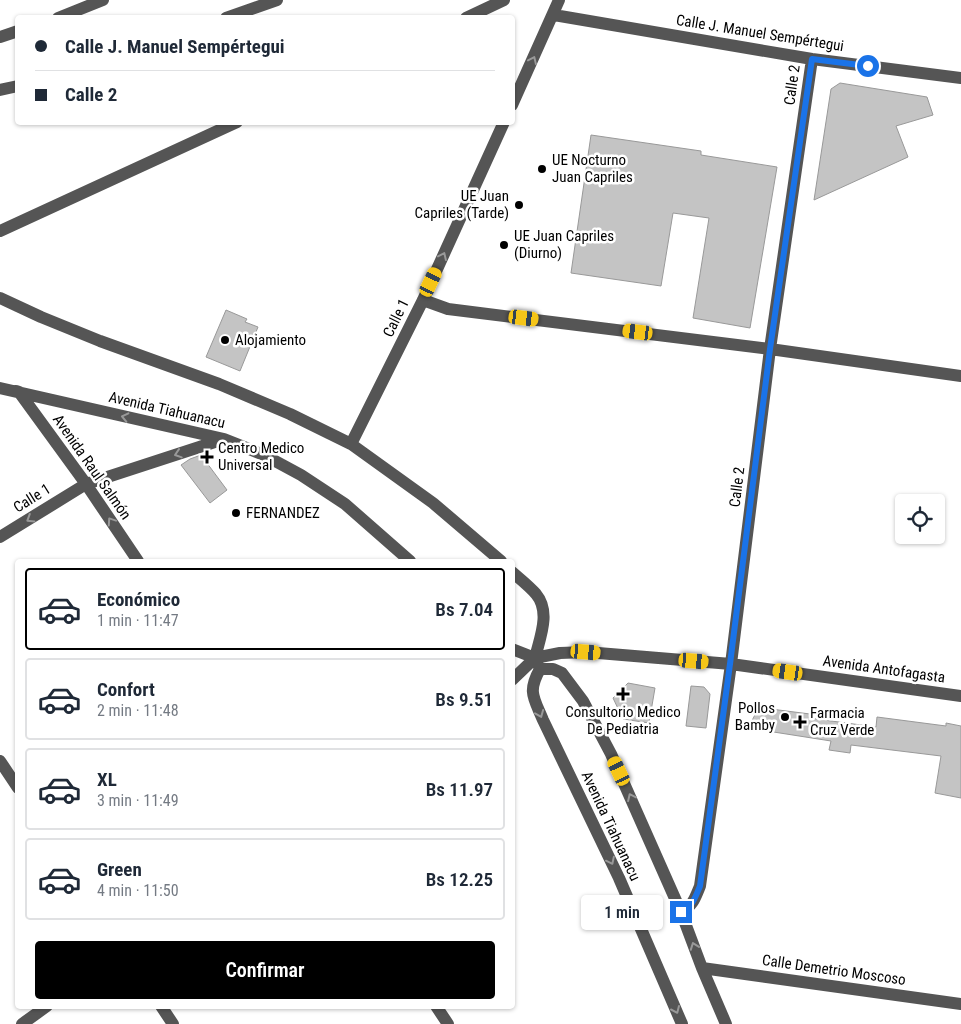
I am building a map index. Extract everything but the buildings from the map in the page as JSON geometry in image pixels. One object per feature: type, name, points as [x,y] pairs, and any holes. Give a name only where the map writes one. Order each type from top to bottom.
[{"type":"street","points":[[66,15],[103,0]]},
{"type":"street","points":[[234,15],[277,0]]},
{"type":"street","points":[[472,15],[504,0]]},
{"type":"street","points":[[515,98],[554,15],[559,0]]},
{"type":"street","name":"Calle J. Manuel Sempértegui","points":[[554,15],[812,59],[961,78]]},
{"type":"street","points":[[0,37],[15,32]]},
{"type":"street","name":"Calle 2","points":[[681,912],[689,908],[700,886],[770,349],[812,59]]},
{"type":"street","points":[[0,90],[15,87]]},
{"type":"street","points":[[0,231],[230,125]]},
{"type":"street","name":"Calle 1","points":[[351,444],[423,300],[503,125]]},
{"type":"street","points":[[0,298],[41,318],[219,384],[290,414],[351,444],[433,503],[499,559]]},
{"type":"street","points":[[423,300],[448,309],[770,349],[961,376]]},
{"type":"street","points":[[0,384],[19,392]]},
{"type":"street","name":"Avenida Tiahuanacu","points":[[0,388],[224,439],[264,455],[301,475],[345,504],[408,559]]},
{"type":"street","name":"Avenida Raul Salmón","points":[[19,392],[86,484],[137,559]]},
{"type":"street","name":"Calle 1","points":[[0,537],[86,484],[224,439]]},
{"type":"street","points":[[515,575],[537,594],[544,610],[537,664],[515,678]]},
{"type":"street","name":"Avenida Tiahuanacu","points":[[515,651],[537,664],[562,673],[583,701],[611,754],[681,912],[726,1024]]},
{"type":"street","name":"Avenida Antofagasta","points":[[537,664],[560,653],[586,652],[730,664],[961,696]]},
{"type":"street","name":"Avenida Tiahuanacu","points":[[537,664],[532,693],[539,711],[618,878],[682,1024]]},
{"type":"street","points":[[0,761],[15,784]]},
{"type":"street","name":"Calle Demetrio Moscoso","points":[[702,968],[961,1004]]},
{"type":"street","points":[[22,1024],[43,1009]]},
{"type":"street","points":[[162,1009],[173,1024]]},
{"type":"street","points":[[438,1009],[448,1024]]},
{"type":"place","name":"UE Nocturno Juan Capriles","points":[[542,169]]},
{"type":"place","name":"UE Juan Capriles (Tarde)","points":[[519,205]]},
{"type":"place","name":"UE Juan Capriles (Diurno)","points":[[504,245]]},
{"type":"place","name":"Alojamiento","points":[[225,340]]},
{"type":"place","name":"Centro Medico Universal","points":[[207,457]]},
{"type":"place","name":"FERNANDEZ","points":[[236,513]]},
{"type":"place","name":"Consultorio Medico De Pediatria","points":[[623,694]]},
{"type":"place","name":"Pollos Bamby","points":[[785,717]]},
{"type":"place","name":"Farmacia Cruz Verde","points":[[800,722]]},
{"type":"route","points":[[681,912],[689,908],[700,886],[770,349],[812,59],[868,66]]}]
